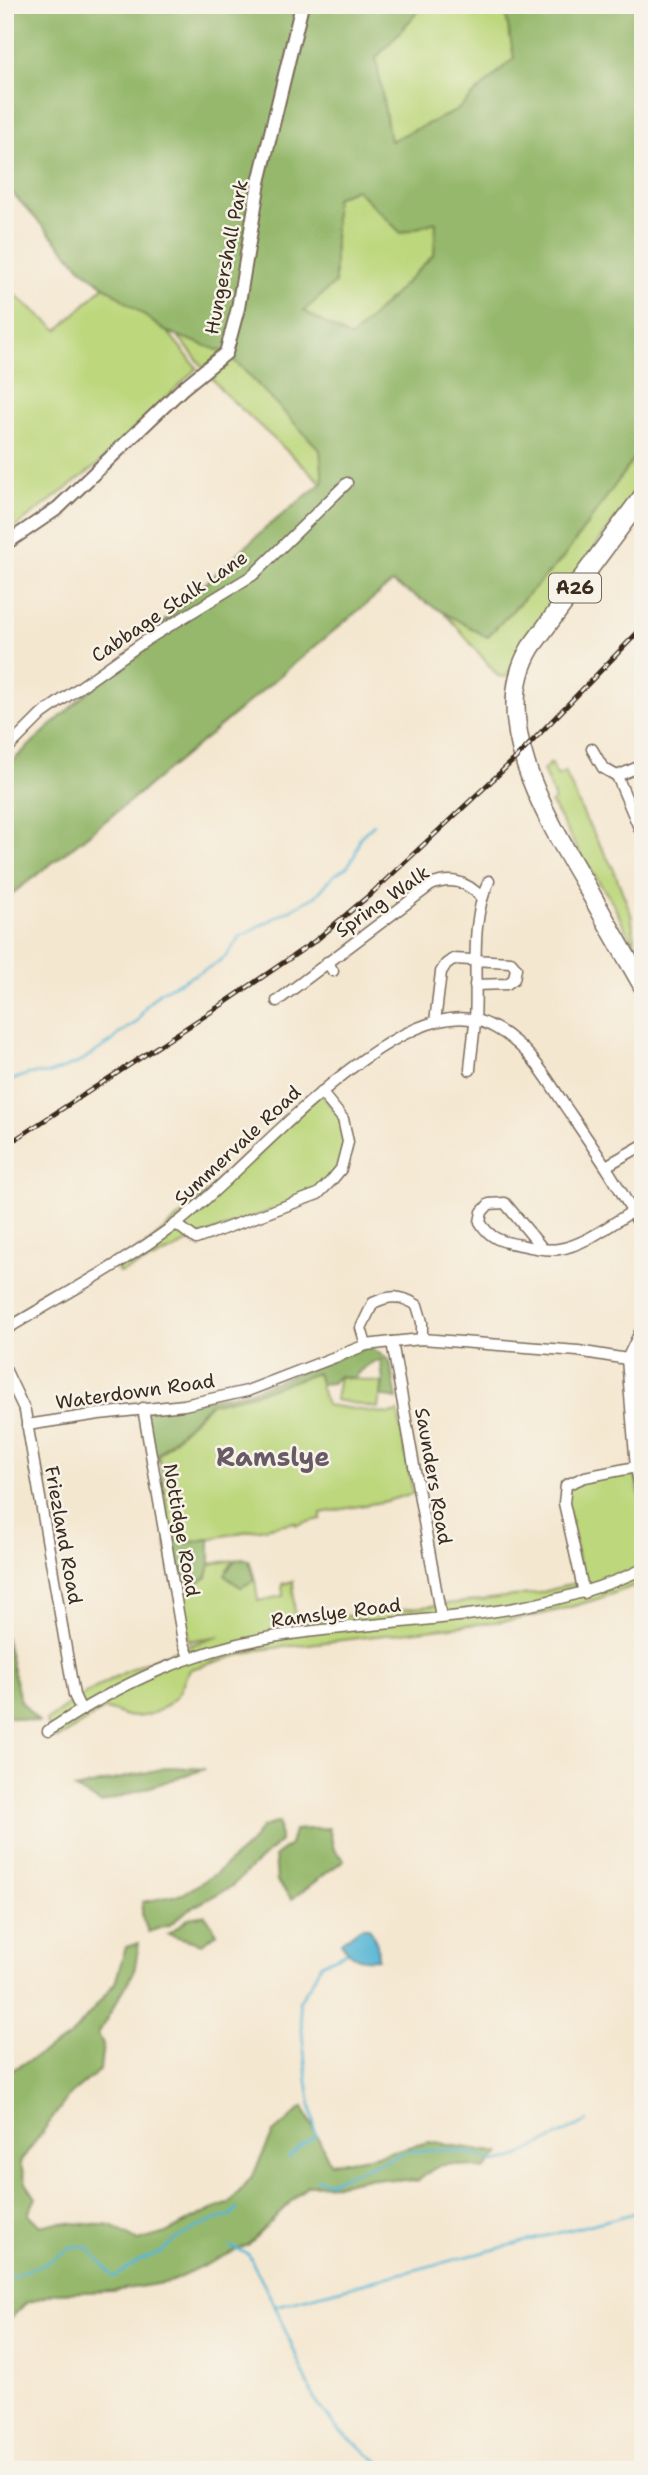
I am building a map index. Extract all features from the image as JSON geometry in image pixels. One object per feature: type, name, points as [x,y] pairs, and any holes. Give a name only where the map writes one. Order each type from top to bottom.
[{"type":"highway","name":"A26","points":[[643,496],[531,647],[519,672],[517,720],[524,761],[538,796],[570,859],[643,986]]},
{"type":"street","name":"Hungershall Park","points":[[5,544],[58,508],[183,388],[226,353],[238,308],[259,181],[302,5]]},
{"type":"street","name":"Cabbage Stalk Lane","points":[[5,751],[42,714],[84,684],[148,639],[253,575],[347,483]]},
{"type":"street","points":[[592,749],[603,768],[617,776],[643,837]]},
{"type":"street","points":[[617,776],[643,765]]},
{"type":"street","name":"Spring Walk","points":[[277,1001],[330,966],[431,885],[445,879],[461,882],[472,887],[481,897]]},
{"type":"street","points":[[470,1070],[481,897],[489,881]]},
{"type":"street","points":[[435,1022],[441,972],[453,959],[511,962],[516,968],[514,979],[507,984],[475,985]]},
{"type":"street","name":"Summervale Road","points":[[5,1330],[115,1266],[176,1224],[321,1092],[381,1049],[412,1031],[435,1022],[475,1020],[513,1039],[535,1062],[606,1166],[643,1233]]},
{"type":"street","name":"Summervale Road","points":[[176,1224],[196,1239],[318,1194],[341,1168],[348,1142],[343,1119],[321,1092]]},
{"type":"street","points":[[606,1166],[643,1146]]},
{"type":"street","points":[[543,1250],[505,1203],[489,1204],[482,1212],[480,1222],[486,1231],[500,1241],[543,1250],[559,1250],[576,1244],[633,1211]]},
{"type":"street","points":[[366,1345],[361,1328],[373,1303],[388,1296],[404,1297],[416,1305],[422,1322],[422,1339]]},
{"type":"street","points":[[643,1326],[627,1359],[627,1387],[643,1503]]},
{"type":"street","name":"Waterdown Road","points":[[27,1425],[143,1408],[184,1405],[247,1391],[366,1345],[393,1342],[422,1339],[578,1351],[627,1359]]},
{"type":"street","name":"Saunders Road","points":[[393,1342],[441,1617]]},
{"type":"street","name":"Friezland Road","points":[[5,1369],[25,1410],[74,1695],[81,1710]]},
{"type":"street","name":"Nottidge Road","points":[[143,1408],[183,1641],[189,1657]]},
{"type":"street","points":[[584,1593],[564,1503],[566,1485],[585,1477],[636,1467]]},
{"type":"street","name":"Ramslye Road","points":[[48,1731],[147,1674],[189,1657],[276,1636],[516,1609],[584,1593],[643,1569]]},
{"type":"green space","points":[[5,5],[643,5],[643,483],[520,647],[507,677],[498,676],[457,627],[337,497],[223,392],[137,285],[122,275],[197,368],[96,466],[5,535],[5,287],[58,330],[119,272],[5,188]]},
{"type":"green space","points":[[5,5],[424,5],[376,58],[390,141],[456,111],[514,58],[504,5],[643,5],[643,446],[563,558],[487,637],[392,583],[152,783],[5,899],[5,768],[267,527],[323,482],[320,450],[226,353],[165,331],[83,270],[5,185]],"holes":[[[356,189],[401,233],[436,222],[434,254],[351,338],[304,311],[335,283],[335,198]]]},
{"type":"green space","points":[[551,763],[557,776],[565,772],[586,820],[613,868],[631,914],[636,950],[611,900],[551,803],[554,797],[543,770]]},
{"type":"green space","points":[[321,1093],[341,1119],[346,1142],[340,1168],[318,1193],[197,1238],[119,1273],[116,1266],[140,1251]]},
{"type":"green space","points":[[369,1346],[390,1361],[397,1399],[381,1396],[381,1360],[362,1369],[353,1378],[339,1376],[332,1383],[321,1384],[317,1373],[252,1394],[210,1403],[158,1454],[159,1461],[153,1462],[144,1409],[247,1392]]},
{"type":"green space","points":[[317,1373],[326,1405],[389,1414],[398,1412],[413,1493],[387,1501],[321,1513],[321,1519],[296,1525],[295,1522],[192,1542],[171,1538],[159,1455],[210,1404],[254,1394]]},
{"type":"green space","points":[[339,1376],[382,1383],[378,1408],[335,1400]]},
{"type":"green space","points":[[634,1469],[643,1513],[643,1582],[579,1605],[512,1620],[258,1650],[191,1669],[178,1694],[162,1709],[149,1715],[134,1717],[105,1709],[57,1739],[46,1721],[86,1693],[128,1670],[173,1651],[220,1636],[189,1641],[179,1580],[190,1587],[207,1577],[210,1564],[235,1560],[227,1569],[229,1579],[241,1587],[255,1580],[258,1601],[283,1596],[282,1584],[293,1581],[295,1622],[539,1593],[582,1581],[566,1500],[568,1488],[575,1482]]},
{"type":"green space","points":[[171,1538],[192,1542],[210,1539],[207,1577],[190,1587],[173,1577],[166,1540]]},
{"type":"green space","points":[[235,1560],[249,1560],[255,1580],[241,1587],[225,1574]]},
{"type":"green space","points":[[5,1636],[20,1700],[39,1722],[5,1716]]},
{"type":"green space","points":[[170,1767],[205,1769],[101,1803],[75,1789]]},
{"type":"green space","points":[[279,1822],[280,1841],[232,1886],[188,1910],[169,1925],[148,1932],[142,1916],[142,1902],[183,1894],[215,1874],[249,1845],[262,1827]]},
{"type":"green space","points":[[329,1828],[334,1850],[344,1860],[292,1899],[277,1881],[275,1856],[290,1845],[294,1830]]},
{"type":"green space","points":[[205,1915],[217,1933],[202,1944],[168,1934],[189,1918]]},
{"type":"green space","points":[[139,1943],[134,1972],[98,2034],[103,2044],[100,2070],[69,2096],[20,2162],[26,2183],[36,2198],[28,2214],[40,2226],[58,2222],[112,2226],[138,2241],[166,2233],[230,2203],[253,2175],[273,2133],[303,2107],[330,2163],[369,2157],[429,2142],[500,2153],[484,2169],[456,2164],[441,2165],[418,2181],[369,2178],[340,2184],[307,2185],[248,2245],[170,2282],[113,2291],[56,2293],[26,2303],[5,2324],[5,2074],[70,2037],[115,1983],[126,1947]]},
{"type":"water","points":[[361,1927],[369,1927],[377,1944],[378,1959],[356,1957],[341,1942]]},
{"type":"waterway","points":[[5,1083],[28,1074],[51,1073],[76,1064],[111,1042],[137,1022],[147,1005],[160,992],[214,965],[226,956],[241,936],[316,896],[334,875],[347,867],[355,855],[360,837],[374,824]]},
{"type":"waterway","points":[[289,2158],[316,2136],[299,2001],[321,1964],[347,1952]]},
{"type":"waterway","points":[[317,2179],[329,2182],[409,2151],[449,2150],[480,2155],[494,2162],[512,2159],[587,2121]]},
{"type":"waterway","points":[[5,2281],[43,2265],[73,2246],[87,2247],[114,2277],[141,2260],[160,2253],[179,2237],[208,2222],[230,2216],[237,2209]]},
{"type":"waterway","points":[[275,2306],[643,2211]]},
{"type":"waterway","points":[[231,2247],[248,2254],[275,2306],[314,2398],[338,2430],[390,2470]]},
{"type":"railway","points":[[5,1146],[315,941],[372,893],[517,757],[643,627]]},
{"type":"district","name":"Ramslye","points":[[273,1457]]}]
